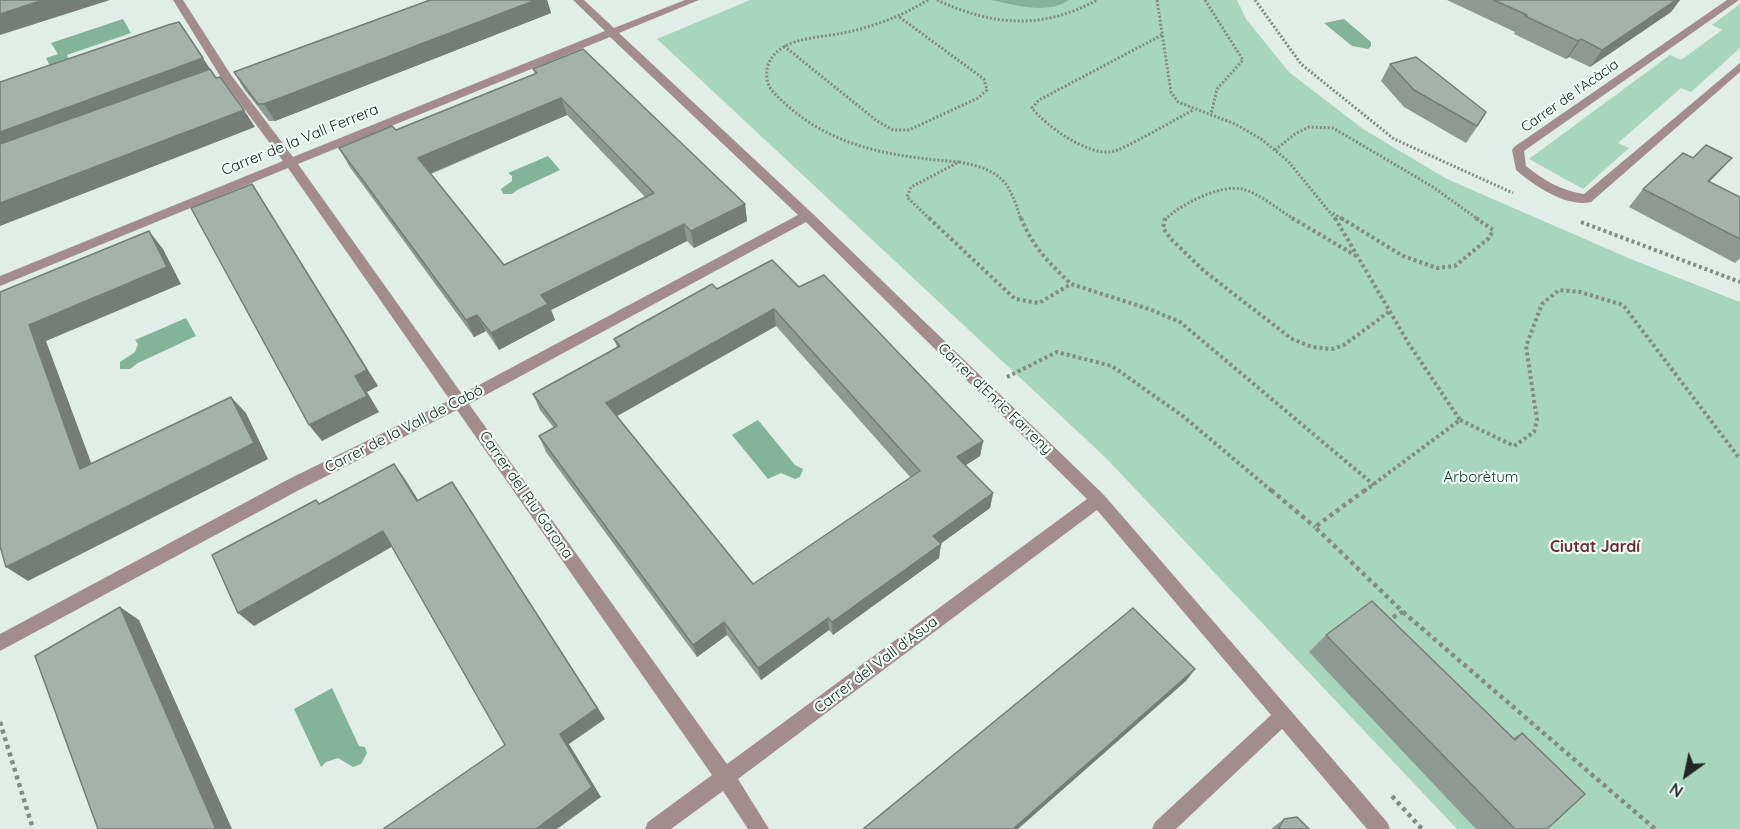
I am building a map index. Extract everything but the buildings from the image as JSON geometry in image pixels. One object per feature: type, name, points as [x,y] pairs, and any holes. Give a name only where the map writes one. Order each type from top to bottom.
[{"type":"street","name":"Carrer del Riu Garona","points":[[178,0],[226,76],[290,162],[460,402],[725,777],[759,829]]},
{"type":"street","name":"Carrer d'Enric Farreny","points":[[578,0],[807,216],[1098,500],[1380,829]]},
{"type":"street","name":"Carrer de la Vall Ferrera","points":[[0,281],[694,0]]},
{"type":"street","name":"Carrer de l'Acàcia","points":[[1734,0],[1518,150],[1520,167],[1537,182],[1567,197],[1587,199],[1740,66]]},
{"type":"street","name":"Carrer de la Vall de Cabó","points":[[0,643],[295,484],[460,402],[807,216]]},
{"type":"street","name":"Carrer del Vall d'Asua","points":[[656,829],[1098,500]]},
{"type":"street","points":[[1162,829],[1283,716]]},
{"type":"path","points":[[928,0],[898,16],[846,32],[784,46],[770,58],[765,69],[768,85],[793,112],[817,128],[860,148],[909,159],[973,164],[993,172],[1008,184],[1016,197],[1035,247],[1071,284],[1081,290],[1149,309],[1180,322],[1374,485]]},
{"type":"path","points":[[937,0],[956,11],[987,21],[1029,21],[1056,18],[1080,12],[1097,0]]},
{"type":"path","points":[[1157,0],[1171,92],[1178,102],[1211,114],[1261,139],[1288,161],[1329,210],[1409,344],[1460,420],[1514,446],[1534,432],[1537,420],[1526,346],[1542,304],[1559,290],[1580,292],[1623,305],[1740,459]]},
{"type":"path","points":[[1205,0],[1225,35],[1240,52],[1243,60],[1217,89],[1211,114]]},
{"type":"path","points":[[1255,0],[1300,64],[1394,138],[1515,194]]},
{"type":"path","points":[[784,46],[877,121],[893,130],[909,130],[978,98],[987,90],[984,79],[898,16]]},
{"type":"path","points":[[1162,35],[1039,100],[1032,108],[1037,117],[1088,149],[1102,153],[1112,153],[1193,109]]},
{"type":"path","points":[[1275,150],[1295,134],[1311,126],[1322,125],[1333,128],[1433,187],[1493,230],[1489,238],[1455,266],[1437,268],[1422,265],[1403,256],[1329,210]]},
{"type":"path","points":[[959,162],[911,187],[906,197],[1015,299],[1039,303],[1071,284]]},
{"type":"path","points":[[1359,257],[1243,189],[1227,187],[1215,189],[1165,218],[1163,228],[1171,239],[1204,271],[1292,339],[1312,347],[1332,349],[1344,345],[1390,311]]},
{"type":"path","points":[[1574,219],[1740,282]]},
{"type":"path","points":[[999,381],[1057,352],[1112,366],[1184,417],[1315,526],[1403,612],[1654,829]]},
{"type":"path","points":[[1315,526],[1460,420]]},
{"type":"path","points":[[1387,621],[1403,612]]},
{"type":"path","points":[[0,722],[33,829]]},
{"type":"green space","name":"Arborètum","points":[[750,0],[1237,0],[1246,19],[1289,72],[1363,129],[1447,179],[1633,260],[1740,302],[1740,829],[1457,829],[1106,458],[657,39]]},
{"type":"green space","points":[[1740,4],[1740,48],[1691,92],[1681,88],[1618,143],[1629,148],[1583,189],[1529,159],[1670,55],[1681,60],[1722,30],[1712,25]]},
{"type":"shaded area","points":[[991,0],[1069,0],[1051,7],[1031,8]]},
{"type":"shaded area","points":[[123,19],[131,33],[67,55],[69,60],[50,66],[46,58],[58,54],[51,43]]},
{"type":"shaded area","points":[[1344,19],[1371,42],[1368,49],[1352,46],[1324,23]]},
{"type":"shaded area","points":[[548,156],[560,170],[512,194],[503,194],[501,189],[512,181],[512,176],[508,173]]},
{"type":"shaded area","points":[[186,318],[196,336],[130,369],[120,369],[120,362],[135,352],[138,344],[135,340]]},
{"type":"shaded area","points":[[758,420],[795,465],[803,469],[800,477],[795,479],[781,473],[768,479],[732,435]]},
{"type":"shaded area","points":[[332,688],[359,746],[365,747],[367,753],[361,764],[353,767],[338,758],[326,762],[321,767],[294,709]]},
{"type":"district","name":"Ciutat Jardí","points":[[1595,547]]}]
